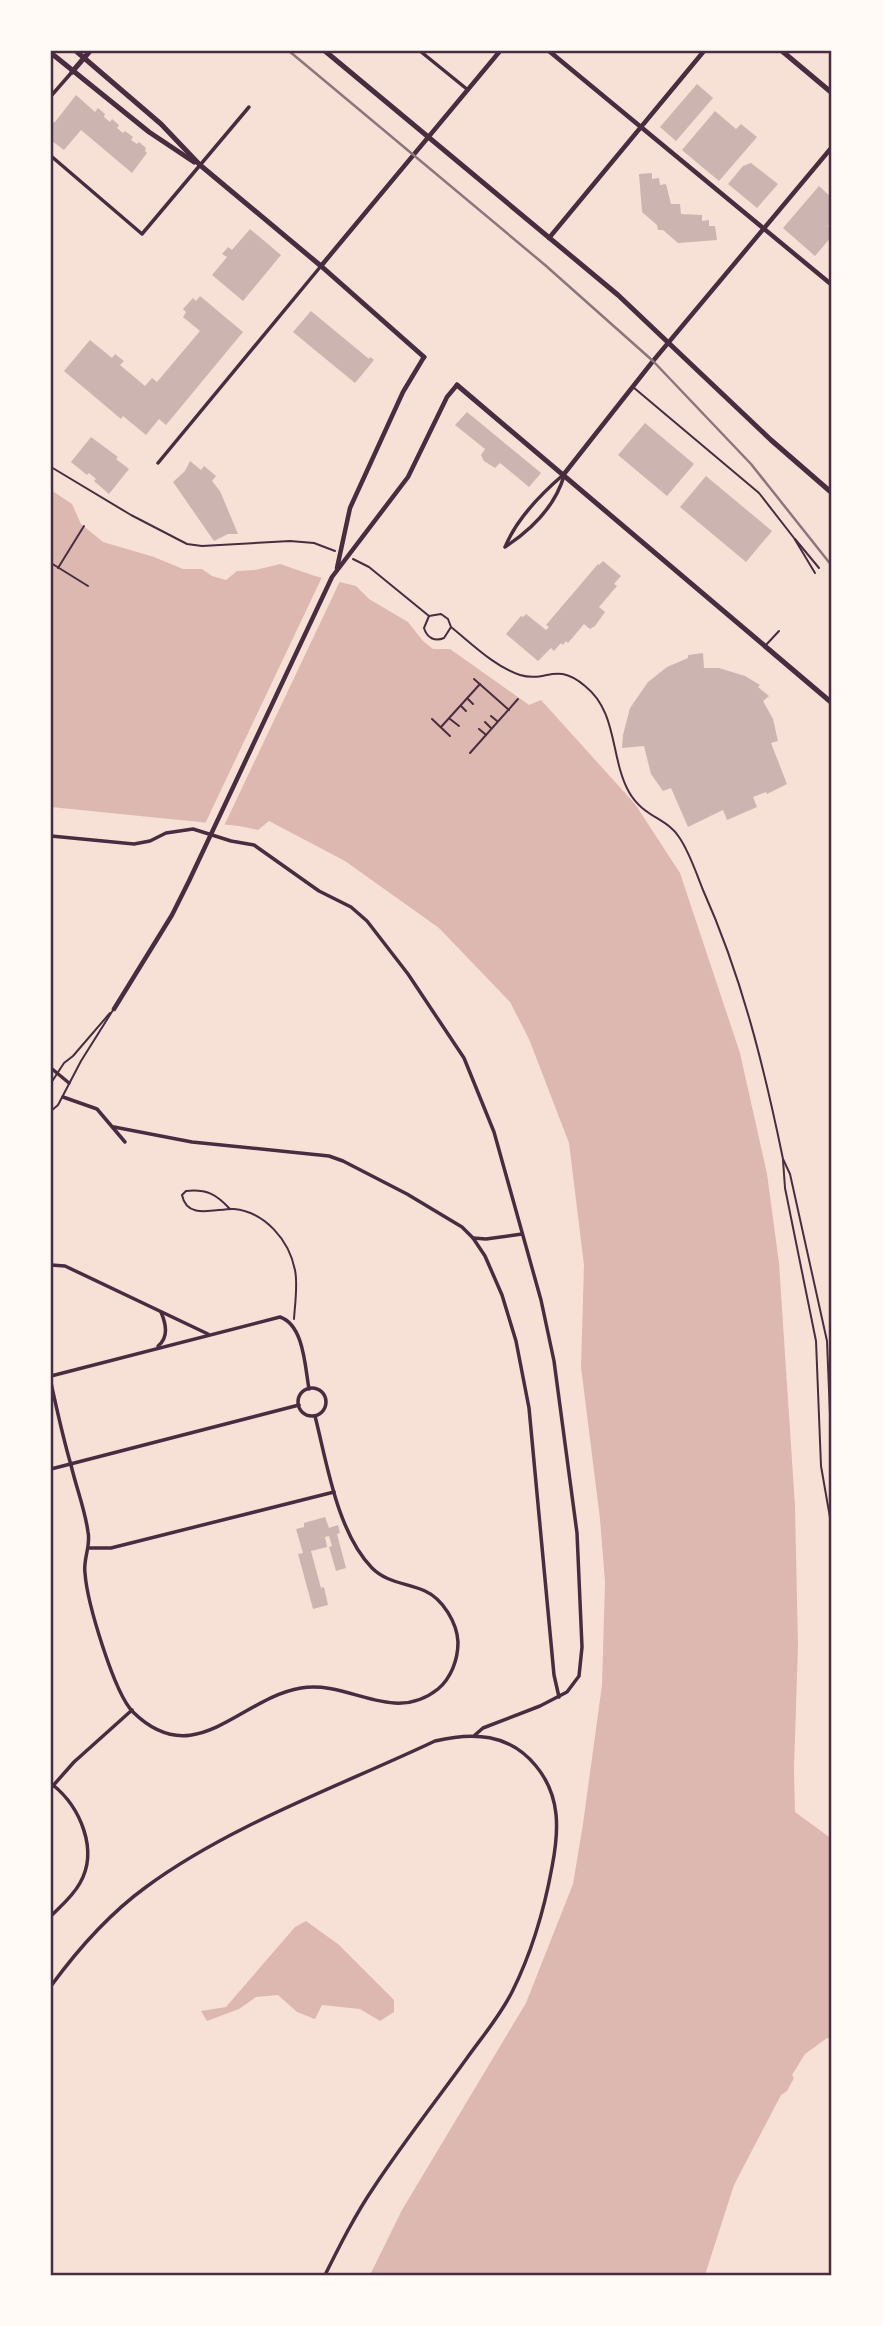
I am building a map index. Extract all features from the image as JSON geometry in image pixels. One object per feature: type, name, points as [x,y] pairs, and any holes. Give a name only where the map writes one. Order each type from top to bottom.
[{"type":"main road","points":[[76,51],[161,124],[200,165],[424,357]]},
{"type":"main road","points":[[72,72],[90,51]]},
{"type":"main road","points":[[325,51],[618,295],[794,462],[832,493]]},
{"type":"main road","points":[[782,51],[832,93]]},
{"type":"main road","points":[[51,53],[149,132],[200,165]]},
{"type":"main road","points":[[457,385],[832,703]]},
{"type":"street","points":[[420,51],[468,90]]},
{"type":"street","points":[[158,463],[500,51]]},
{"type":"street","points":[[549,51],[832,285]]},
{"type":"street","points":[[549,238],[704,51]]},
{"type":"street","points":[[51,96],[72,72]]},
{"type":"street","points":[[51,156],[142,234],[249,107]]},
{"type":"street","points":[[564,474],[559,495],[533,525],[505,547],[512,530],[549,487],[564,474],[632,386],[832,146]]},
{"type":"street","points":[[337,569],[348,514],[403,392],[424,357]]},
{"type":"street","points":[[114,1009],[172,915],[337,569],[360,542],[404,480],[421,453],[447,397],[457,385]]},
{"type":"street","points":[[51,836],[120,845],[150,841],[166,833],[193,829],[254,845],[319,891],[351,907],[367,920],[408,974],[464,1058],[494,1132],[541,1300],[554,1361],[578,1533],[581,1662],[575,1682],[559,1698],[483,1728],[475,1735]]},
{"type":"street","points":[[51,1068],[69,1083]]},
{"type":"street","points":[[63,1097],[97,1109],[125,1142]]},
{"type":"street","points":[[114,1128],[192,1142],[316,1154],[343,1161],[444,1216],[473,1238],[485,1256],[502,1295],[516,1341],[526,1389],[554,1675],[559,1698]]},
{"type":"street","points":[[473,1238],[522,1234]]},
{"type":"street","points":[[51,1265],[65,1266],[208,1334]]},
{"type":"street","points":[[155,1349],[163,1343],[166,1331],[166,1323],[160,1310]]},
{"type":"street","points":[[51,1376],[280,1317],[293,1327],[309,1389]]},
{"type":"street","points":[[51,1383],[88,1530],[84,1567],[88,1592],[114,1680],[132,1710],[159,1730],[180,1735],[203,1734],[223,1726],[267,1698],[290,1690],[327,1688],[398,1704],[423,1699],[446,1681],[456,1660],[456,1630],[447,1612],[426,1591],[398,1584],[372,1567],[346,1525],[315,1416]]},
{"type":"street","points":[[309,1389],[318,1389],[326,1399],[325,1408],[315,1416],[306,1415],[299,1405],[302,1393],[309,1389]]},
{"type":"street","points":[[51,1469],[299,1405]]},
{"type":"street","points":[[88,1548],[111,1548],[335,1492]]},
{"type":"street","points":[[51,1916],[81,1882],[88,1852],[83,1828],[71,1801],[52,1786],[74,1762],[132,1710]]},
{"type":"street","points":[[51,1986],[75,1955],[123,1906],[193,1855],[240,1831],[435,1741],[475,1735],[501,1742],[529,1758],[544,1777],[553,1795],[558,1829],[546,1904],[534,1941],[510,1995],[373,2189],[325,2275]]},
{"type":"lane","points":[[632,386],[759,493],[794,538],[815,573]]},
{"type":"lane","points":[[794,538],[803,545],[819,568]]},
{"type":"lane","points":[[765,646],[779,631]]},
{"type":"lane","points":[[51,1083],[114,1009]]},
{"type":"lane","points":[[51,1111],[63,1097],[114,1009]]},
{"type":"lane","points":[[51,1074],[57,1073]]},
{"type":"path","points":[[51,467],[131,515],[187,544],[290,541],[314,543],[335,551]]},
{"type":"path","points":[[58,568],[84,526]]},
{"type":"path","points":[[346,555],[369,567],[429,616],[441,614],[448,619],[451,627],[510,671],[522,676],[557,672],[570,676],[596,696],[612,731],[621,774],[629,791],[638,806],[653,818],[670,826],[679,837],[709,902],[744,995],[762,1063],[783,1159],[785,1188],[816,1341],[819,1363],[821,1466],[832,1529]]},
{"type":"path","points":[[51,563],[88,586]]},
{"type":"path","points":[[429,616],[424,628],[431,639],[444,638],[451,627]]},
{"type":"path","points":[[474,679],[509,709]]},
{"type":"path","points":[[441,727],[480,684]]},
{"type":"path","points":[[467,698],[473,704]]},
{"type":"path","points":[[470,753],[518,699]]},
{"type":"path","points":[[460,706],[466,711]]},
{"type":"path","points":[[491,716],[498,722]]},
{"type":"path","points":[[449,718],[459,726]]},
{"type":"path","points":[[432,719],[450,736]]},
{"type":"path","points":[[485,723],[492,729]]},
{"type":"path","points":[[479,729],[486,735]]},
{"type":"path","points":[[783,1159],[790,1174],[827,1341],[832,1464]]},
{"type":"path","points":[[230,1209],[212,1192],[199,1189],[186,1191],[183,1195],[188,1206],[198,1211],[247,1211],[265,1221],[286,1245],[296,1273],[293,1327]]},
{"type":"shaded area","points":[[51,490],[72,504],[81,524],[103,542],[183,569],[202,569],[212,576],[226,580],[237,571],[280,564],[356,586],[369,599],[408,622],[433,649],[450,649],[529,705],[541,700],[635,804],[680,873],[740,1053],[767,1174],[779,1263],[795,1506],[798,1646],[795,1812],[832,1839],[832,2039],[827,2038],[805,2054],[792,2075],[794,2078],[787,2091],[781,2095],[734,2185],[705,2275],[370,2275],[402,2210],[526,2003],[573,1884],[602,1685],[605,1582],[581,1367],[584,1265],[569,1143],[529,1039],[510,1002],[439,928],[345,861],[269,821],[258,830],[51,807]]},
{"type":"shaded area","points":[[306,1921],[338,1944],[394,2000],[394,2012],[380,2021],[360,2009],[322,2005],[315,2019],[297,2012],[278,1995],[256,1997],[239,2009],[207,2021],[201,2011],[226,2007],[295,1927]]},
{"type":"pier","points":[[323,575],[341,579],[223,828],[204,826]]},
{"type":"building","points":[[697,84],[713,98],[676,141],[660,127]]},
{"type":"building","points":[[76,95],[95,112],[98,108],[110,122],[112,119],[119,125],[117,128],[123,133],[125,131],[133,137],[131,140],[146,148],[147,153],[132,173],[81,130],[64,150],[52,141],[51,122],[55,122]]},
{"type":"building","points":[[715,111],[736,129],[741,124],[757,137],[719,181],[682,150]]},
{"type":"building","points":[[751,163],[778,184],[757,208],[728,184],[743,166]]},
{"type":"building","points":[[652,173],[652,179],[659,178],[660,185],[666,184],[671,204],[680,204],[681,214],[702,215],[702,221],[709,220],[709,226],[715,226],[717,240],[678,243],[663,230],[658,230],[657,225],[642,212],[639,174]]},
{"type":"building","points":[[819,186],[832,198],[832,222],[828,226],[832,230],[832,236],[815,256],[783,228]]},
{"type":"building","points":[[250,229],[281,255],[243,301],[212,275],[227,257],[222,254],[228,247],[232,250]]},
{"type":"building","points":[[200,296],[243,332],[166,425],[159,419],[146,435],[123,416],[121,419],[64,371],[90,340],[112,358],[115,354],[124,361],[120,365],[145,386],[152,378],[157,382],[200,331],[183,317],[186,312],[183,309],[193,298],[196,301]]},
{"type":"building","points":[[311,311],[369,359],[370,357],[374,360],[355,383],[293,332]]},
{"type":"building","points":[[467,412],[541,473],[529,487],[500,463],[495,468],[484,461],[481,455],[485,449],[455,425]]},
{"type":"building","points":[[645,423],[694,464],[667,496],[618,455]]},
{"type":"building","points":[[91,437],[129,469],[109,494],[89,473],[87,475],[71,462]]},
{"type":"building","points":[[190,461],[201,470],[204,466],[216,476],[212,481],[220,491],[238,534],[228,534],[214,541],[173,482],[185,471]]},
{"type":"building","points":[[706,476],[772,531],[746,562],[680,507]]},
{"type":"building","points":[[603,561],[621,576],[614,584],[617,586],[599,607],[605,612],[595,626],[590,629],[584,624],[568,643],[561,643],[554,651],[551,648],[538,661],[506,634],[521,616],[526,614],[546,630],[549,627],[546,625]]},
{"type":"building","points":[[703,653],[704,668],[719,668],[745,676],[760,685],[758,687],[769,696],[763,701],[773,719],[778,741],[771,743],[787,784],[767,794],[766,792],[753,797],[757,807],[727,820],[723,810],[688,827],[671,788],[663,791],[651,774],[644,746],[622,748],[623,735],[630,708],[648,682],[667,667],[688,658],[688,655]]},
{"type":"building","points":[[325,1517],[329,1528],[338,1525],[340,1533],[337,1534],[346,1568],[336,1571],[329,1547],[332,1546],[329,1536],[325,1537],[327,1547],[311,1551],[328,1605],[313,1609],[298,1554],[303,1553],[296,1529],[304,1527],[304,1523]]},
{"type":"railway","points":[[289,51],[545,265],[653,361],[751,464],[832,566]]}]
